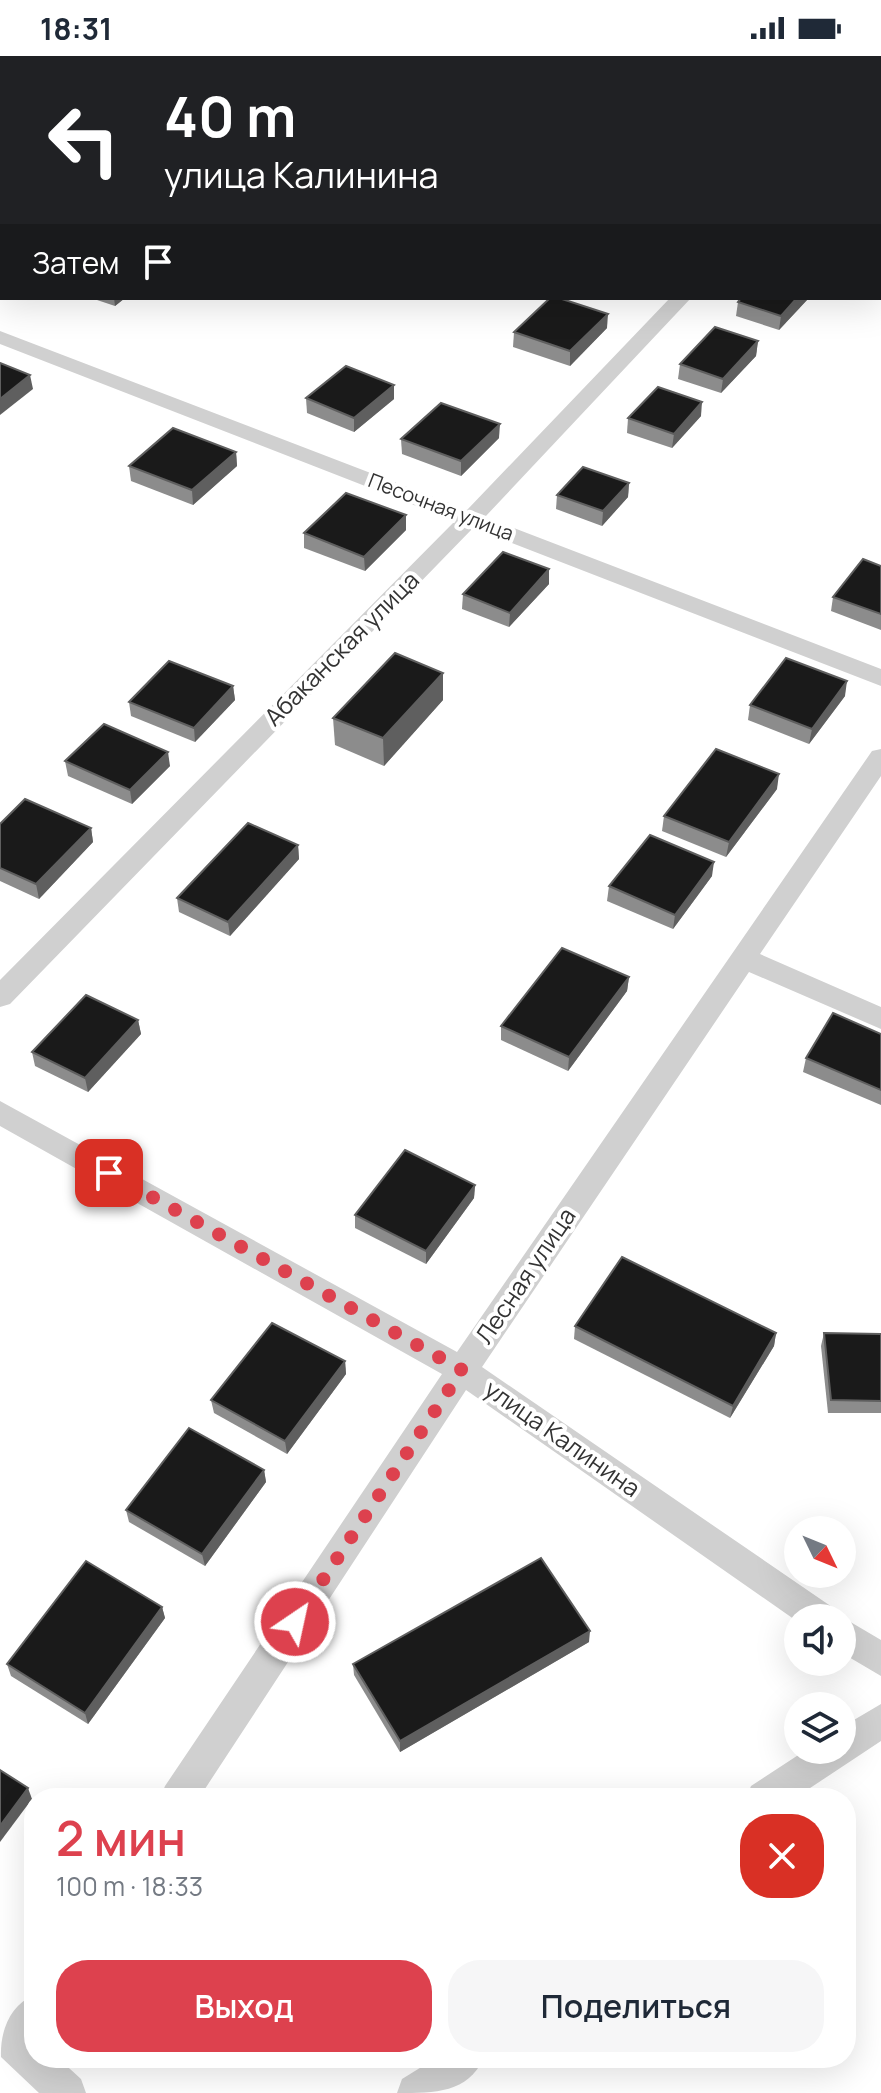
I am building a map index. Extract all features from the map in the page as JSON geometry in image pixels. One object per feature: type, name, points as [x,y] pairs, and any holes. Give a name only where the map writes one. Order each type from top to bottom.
[{"type":"lane","name":"Абаканская улица","points":[[0,997],[471,518],[679,300]]},
{"type":"lane","name":"Песочная улица","points":[[0,337],[881,678]]},
{"type":"lane","name":"Лесная улица","points":[[185,1788],[462,1370],[881,757]]},
{"type":"lane","points":[[743,958],[881,1019]]},
{"type":"lane","name":"улица Калинина","points":[[0,1112],[462,1370],[800,1604]]},
{"type":"lane","points":[[856,1643],[881,1660]]},
{"type":"lane","points":[[856,1737],[881,1721]]},
{"type":"lane","points":[[779,1788],[816,1764]]},
{"type":"lane","points":[[50,2068],[67,2093]]},
{"type":"lane","points":[[416,2093],[456,2068]]},
{"type":"building","points":[[548,300],[565,300],[608,314],[570,351],[514,332]]},
{"type":"building","points":[[740,300],[795,300],[781,316],[738,302]]},
{"type":"building","points":[[715,327],[758,341],[723,379],[680,364]]},
{"type":"building","points":[[0,363],[30,375],[0,399]]},
{"type":"building","points":[[346,366],[394,385],[354,418],[306,398]]},
{"type":"building","points":[[658,387],[702,402],[674,434],[628,418]]},
{"type":"building","points":[[441,403],[500,424],[461,461],[401,439]]},
{"type":"building","points":[[173,428],[236,452],[192,490],[129,466]]},
{"type":"building","points":[[583,467],[629,483],[603,511],[557,495]]},
{"type":"building","points":[[346,493],[406,515],[364,557],[304,533]]},
{"type":"building","points":[[503,552],[549,569],[510,613],[463,594]]},
{"type":"building","points":[[863,559],[881,566],[881,614],[833,597]]},
{"type":"building","points":[[395,653],[443,673],[383,738],[333,718]]},
{"type":"building","points":[[786,658],[847,681],[812,729],[750,705]]},
{"type":"building","points":[[169,661],[233,686],[194,728],[129,702]]},
{"type":"building","points":[[104,724],[168,752],[130,790],[65,761]]},
{"type":"building","points":[[716,749],[779,774],[729,842],[664,816]]},
{"type":"building","points":[[25,799],[91,828],[36,884],[0,868],[0,824]]},
{"type":"building","points":[[248,823],[298,845],[228,922],[177,898]]},
{"type":"building","points":[[650,835],[714,862],[675,915],[609,886]]},
{"type":"building","points":[[562,948],[629,977],[569,1057],[501,1026]]},
{"type":"building","points":[[86,995],[138,1020],[85,1078],[32,1052]]},
{"type":"building","points":[[833,1013],[881,1034],[881,1090],[806,1058]]},
{"type":"building","points":[[405,1150],[475,1185],[426,1251],[355,1215]]},
{"type":"building","points":[[622,1257],[776,1333],[733,1406],[575,1326]]},
{"type":"building","points":[[272,1323],[345,1361],[285,1441],[211,1400]]},
{"type":"building","points":[[824,1333],[881,1334],[881,1401],[831,1400]]},
{"type":"building","points":[[189,1428],[264,1470],[202,1554],[126,1510]]},
{"type":"building","points":[[541,1558],[590,1631],[400,1741],[353,1664]]},
{"type":"building","points":[[86,1561],[162,1607],[85,1713],[7,1664]]},
{"type":"building","points":[[0,1770],[28,1788],[24,1788],[24,1793],[0,1826]]},
{"type":"route","points":[[109,1173],[462,1370],[295,1622]]}]
